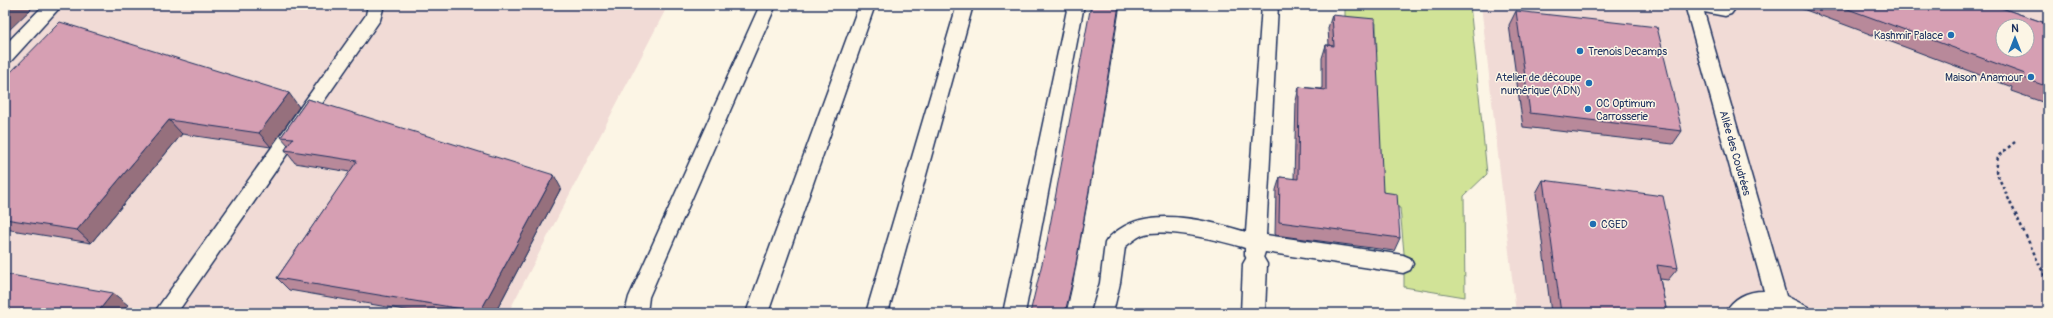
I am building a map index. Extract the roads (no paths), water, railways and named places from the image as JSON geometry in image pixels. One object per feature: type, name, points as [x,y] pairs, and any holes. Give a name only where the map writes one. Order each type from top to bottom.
[{"type":"street","points":[[1253,313],[1255,253]]},
{"type":"lane","points":[[5,56],[54,5]]},
{"type":"lane","points":[[165,313],[374,16],[376,5]]},
{"type":"lane","points":[[636,313],[639,297],[768,5]]},
{"type":"lane","points":[[757,313],[867,5]]},
{"type":"lane","points":[[877,313],[965,5]]},
{"type":"lane","points":[[1014,313],[1076,5]]},
{"type":"lane","points":[[1255,253],[1258,228],[1270,5]]},
{"type":"lane","points":[[1694,5],[1725,10]]},
{"type":"lane","name":"Allée des Coudrées","points":[[1694,5],[1777,302]]},
{"type":"lane","points":[[1102,313],[1110,283],[1115,243],[1136,228],[1158,224],[1219,232],[1255,253],[1403,264]]},
{"type":"lane","points":[[1736,313],[1740,308],[1750,302],[1762,300],[1777,302],[1801,313]]},
{"type":"place","name":"Kashmir Palace","points":[[1951,35]]},
{"type":"place","name":"Trenois Decamps","points":[[1580,51]]},
{"type":"place","name":"Maison Anamour","points":[[2031,77]]},
{"type":"place","name":"Atelier de découpe numérique (ADN)","points":[[1589,83]]},
{"type":"place","name":"OC Optimum Carrosserie","points":[[1588,109]]},
{"type":"place","name":"CGED","points":[[1593,224]]}]
